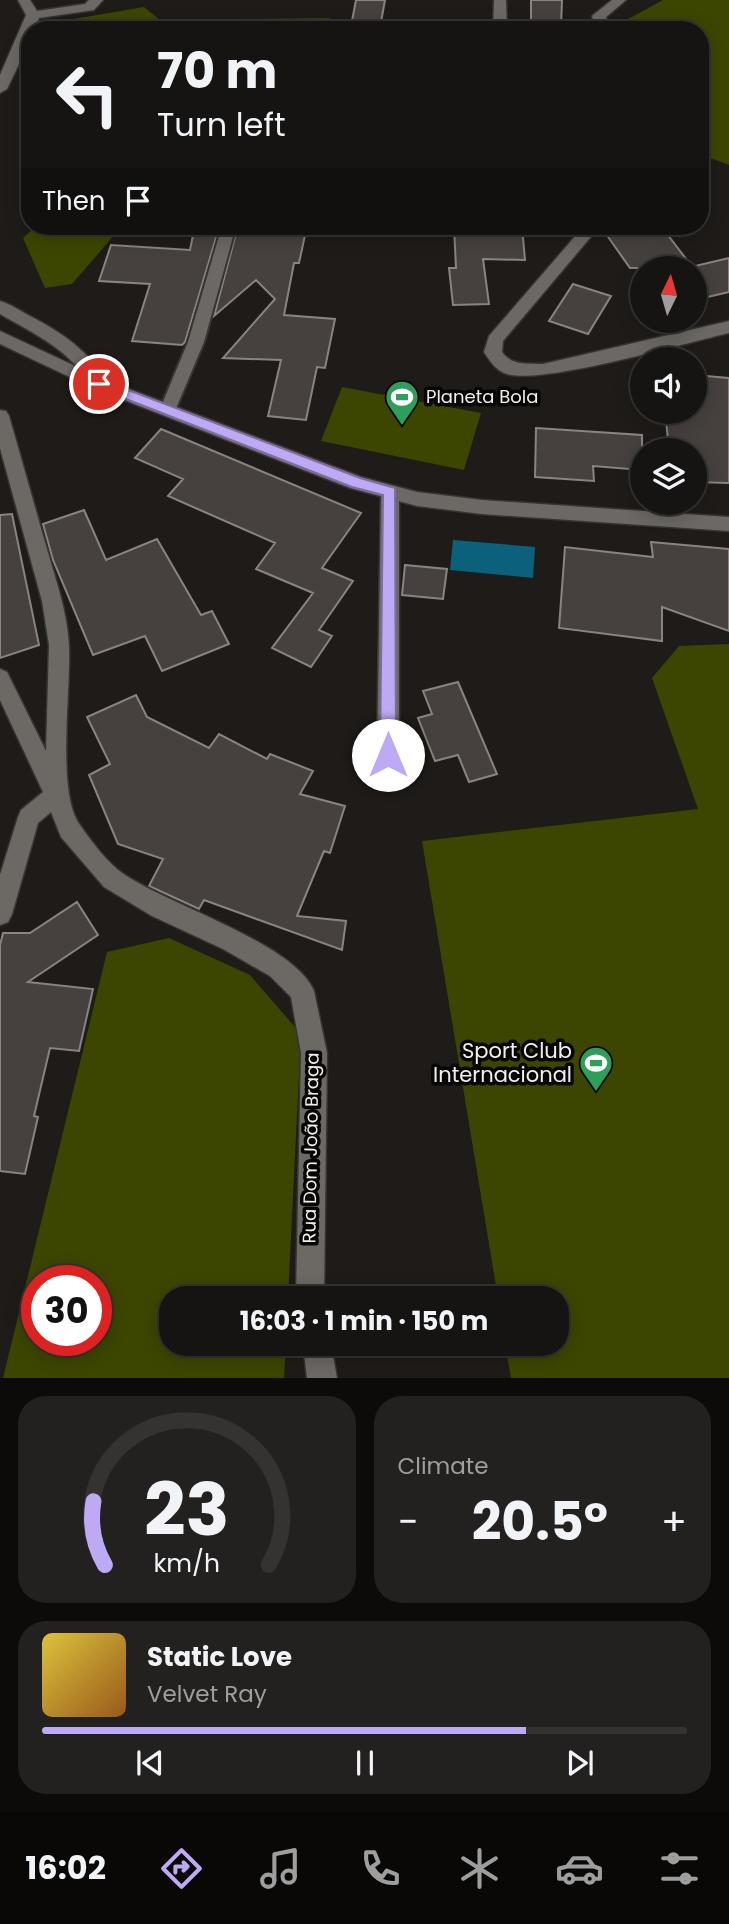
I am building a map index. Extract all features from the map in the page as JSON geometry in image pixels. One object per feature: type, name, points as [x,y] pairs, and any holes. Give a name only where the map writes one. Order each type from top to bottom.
[{"type":"street","points":[[24,0],[33,15],[31,21]]},
{"type":"street","points":[[33,15],[89,7],[97,0]]},
{"type":"street","points":[[500,0],[500,21]]},
{"type":"street","points":[[600,21],[599,16],[620,0]]},
{"type":"street","points":[[0,89],[21,46]]},
{"type":"street","points":[[584,235],[495,340],[493,352],[499,361],[510,369],[543,370],[729,327]]},
{"type":"street","points":[[0,307],[72,348],[93,370],[99,384]]},
{"type":"street","points":[[0,337],[99,384],[357,483],[417,499],[482,507],[729,524]]},
{"type":"street","points":[[0,416],[52,601],[59,645],[56,795],[29,817],[0,914]]},
{"type":"street","points":[[388,755],[390,492]]},
{"type":"street","name":"Rua Dom João Braga","points":[[0,678],[56,795],[69,830],[112,879],[160,908],[231,941],[279,968],[302,991],[314,1053],[310,1286]]},
{"type":"street","points":[[319,1356],[323,1378]]},
{"type":"lane","points":[[168,409],[204,325],[227,235]]},
{"type":"green space","points":[[663,0],[729,0],[729,165],[709,157],[709,21],[624,21]]},
{"type":"green space","points":[[144,7],[160,20],[330,18],[329,21],[62,21]]},
{"type":"green space","points":[[26,235],[114,235],[72,284],[45,288],[23,238]]},
{"type":"green space","name":"Planeta Bola","points":[[342,387],[481,413],[464,470],[321,441]]},
{"type":"green space","name":"Sport Club Internacional","points":[[729,644],[729,1378],[511,1378],[507,1356],[569,1356],[569,1286],[496,1286],[422,841],[698,809],[652,678],[679,646]]},
{"type":"green space","points":[[169,938],[250,975],[301,1034],[289,1286],[159,1286],[159,1356],[285,1356],[284,1378],[3,1378],[21,1304],[21,1356],[112,1356],[112,1265],[31,1265],[107,952]]},
{"type":"water","points":[[453,540],[535,547],[533,578],[450,570]]},
{"type":"building","points":[[356,0],[385,0],[381,21],[352,21]]},
{"type":"building","points":[[531,0],[562,0],[561,21],[531,21]]},
{"type":"building","points":[[193,235],[217,235],[185,342],[182,345],[132,341],[150,284],[99,281],[111,245],[190,250]]},
{"type":"building","points":[[236,235],[305,235],[299,263],[294,263],[284,315],[335,319],[325,368],[317,367],[306,420],[268,416],[281,360],[223,358],[275,299],[256,280],[214,316]]},
{"type":"building","points":[[454,235],[523,235],[525,260],[483,259],[489,304],[453,305],[449,268],[456,268]]},
{"type":"building","points":[[607,235],[668,235],[684,256],[630,256],[630,268]]},
{"type":"building","points":[[729,258],[729,292],[707,297],[707,263]]},
{"type":"building","points":[[573,284],[611,296],[588,334],[549,321]]},
{"type":"building","points":[[707,376],[729,378],[729,483],[707,482],[707,438],[668,438],[666,424],[707,424]]},
{"type":"building","points":[[536,428],[642,435],[642,438],[630,438],[630,469],[593,466],[594,481],[535,477]]},
{"type":"building","points":[[161,429],[361,513],[322,568],[353,581],[319,630],[332,636],[311,667],[272,648],[313,593],[256,569],[275,543],[168,496],[183,479],[135,458]]},
{"type":"building","points":[[84,510],[106,560],[157,539],[201,615],[212,611],[229,644],[162,671],[145,636],[93,655],[53,560],[43,524]]},
{"type":"building","points":[[12,514],[39,645],[0,658],[0,515]]},
{"type":"building","points":[[651,542],[729,549],[729,631],[662,607],[662,641],[559,628],[565,547],[653,557]]},
{"type":"building","points":[[405,565],[447,569],[443,599],[402,595]]},
{"type":"building","points":[[458,682],[497,774],[469,782],[458,755],[435,761],[418,718],[432,714],[423,691]]},
{"type":"building","points":[[136,695],[147,717],[209,748],[219,734],[267,759],[270,754],[313,771],[300,794],[345,806],[330,853],[324,851],[297,916],[346,921],[342,950],[204,900],[199,909],[149,886],[163,859],[118,844],[89,775],[110,764],[87,717]]},
{"type":"building","points":[[77,902],[98,935],[28,982],[93,989],[79,1051],[50,1048],[34,1116],[38,1117],[25,1174],[0,1171],[0,945],[3,933],[30,933]]},
{"type":"place","name":"Planeta Bola","points":[[402,427]]},
{"type":"place","name":"Sport Club Internacional","points":[[596,1093]]},
{"type":"route","points":[[99,384],[357,483],[390,492],[388,755]]}]
